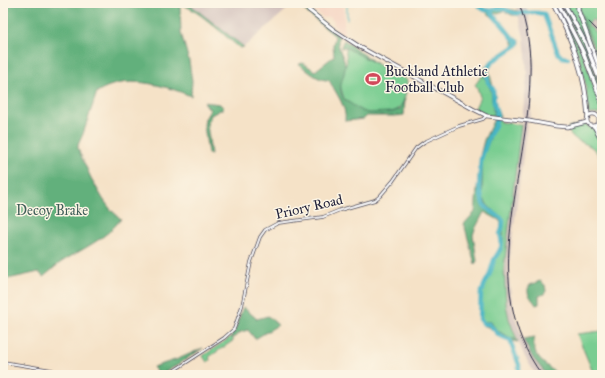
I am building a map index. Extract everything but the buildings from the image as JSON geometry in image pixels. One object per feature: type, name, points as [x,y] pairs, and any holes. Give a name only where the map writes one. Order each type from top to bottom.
[{"type":"highway","points":[[553,3],[568,31],[577,54],[584,82],[588,117]]},
{"type":"highway","points":[[558,3],[584,52],[602,103]]},
{"type":"highway","points":[[564,3],[585,42],[602,85]]},
{"type":"highway","points":[[578,3],[578,10],[599,67],[602,85]]},
{"type":"highway","points":[[594,126],[602,140]]},
{"type":"street","points":[[297,3],[360,47],[487,116],[562,126],[587,122],[589,125],[594,126],[598,123],[600,117],[593,114],[588,117],[587,122]]},
{"type":"street","name":"Priory Road","points":[[167,375],[224,338],[234,328],[242,306],[251,262],[258,241],[265,230],[278,223],[323,217],[340,210],[375,200],[393,181],[416,148],[424,142],[459,126],[483,119],[487,116]]},
{"type":"street","points":[[3,362],[52,370],[54,375]]},
{"type":"shaded area","points":[[188,3],[287,3],[292,5],[244,47]]},
{"type":"shaded area","points":[[305,3],[344,3],[343,35],[333,25],[334,22],[330,17],[324,18]]},
{"type":"shaded area","points":[[515,3],[525,3],[529,16],[534,47],[535,66],[530,120],[528,120],[527,123],[510,256],[510,288],[514,314],[523,339],[533,358],[547,375],[536,375],[525,357],[509,319],[504,287],[506,247],[527,79],[524,37]]},
{"type":"shaded area","points":[[592,19],[602,28],[602,38],[585,22]]},
{"type":"green space","name":"Decoy Brake","points":[[3,3],[188,3],[244,47],[240,48],[193,10],[186,6],[180,5],[181,33],[189,61],[192,81],[191,96],[168,88],[143,83],[119,83],[108,87],[97,92],[78,145],[78,149],[91,178],[103,199],[111,210],[121,219],[102,238],[60,263],[43,277],[39,272],[3,280]]},
{"type":"green space","points":[[555,3],[557,3],[582,52],[602,114],[589,115],[585,82],[578,54]]},
{"type":"green space","points":[[560,3],[563,3],[584,42],[602,92],[602,100],[585,52]]},
{"type":"green space","points":[[565,3],[577,3],[598,67],[596,66]]},
{"type":"green space","points":[[579,3],[602,3],[602,28],[592,19],[588,25],[602,38],[602,71],[580,10]]},
{"type":"green space","points":[[299,6],[311,12],[339,36],[338,44],[345,62],[345,71],[341,85],[344,99],[360,110],[368,113],[393,112],[400,109],[405,99],[404,115],[367,116],[364,119],[345,121],[343,105],[329,80],[317,77],[299,64],[303,63],[315,71],[334,56],[333,45],[335,36]]},
{"type":"green space","points":[[500,7],[518,11],[519,15],[512,15],[504,11],[494,14],[495,19],[481,8],[491,9]]},
{"type":"green space","points":[[511,38],[520,41],[520,43],[498,59],[489,71],[495,94],[496,107],[500,117],[494,116],[491,90],[483,74],[484,69],[493,59],[514,45]]},
{"type":"green space","points":[[344,40],[377,64],[345,47],[341,48]]},
{"type":"green space","name":"Buckland Athletic Football Club","points":[[345,47],[407,80],[405,98],[398,109],[386,113],[368,113],[355,108],[344,99],[340,85],[347,61]]},
{"type":"green space","points":[[483,74],[491,90],[494,116],[485,114],[475,108],[480,97],[475,85]]},
{"type":"green space","points":[[204,102],[220,104],[224,108],[211,115],[207,124],[211,154],[208,154],[204,125],[205,119],[210,110]]},
{"type":"green space","points":[[494,119],[498,120],[490,134],[490,139],[482,159],[482,196],[488,206],[503,220],[503,241],[502,246],[500,234],[501,223],[499,220],[484,212],[473,235],[477,261],[475,264],[464,224],[475,212],[480,156],[484,140]]},
{"type":"green space","points":[[498,120],[501,120],[501,122],[521,125],[504,268],[506,304],[509,319],[517,340],[502,334],[493,326],[491,322],[482,322],[480,319],[481,291],[483,290],[483,287],[490,274],[494,260],[502,249],[503,241],[502,218],[488,206],[482,196],[482,159],[490,134]]},
{"type":"green space","points":[[586,124],[594,128],[602,144],[602,163],[594,149],[572,136],[569,132],[568,127]]},
{"type":"green space","points":[[540,281],[545,285],[546,291],[544,294],[539,296],[539,304],[536,305],[528,293],[528,288],[530,285]]},
{"type":"green space","points":[[243,307],[257,319],[268,316],[278,325],[255,339],[248,330],[241,332],[233,338],[231,336],[235,330]]},
{"type":"green space","points":[[482,322],[491,322],[499,331],[506,336],[517,340],[518,342],[503,338],[483,325]]},
{"type":"green space","points":[[602,331],[602,375],[594,375],[577,334]]},
{"type":"green space","points":[[231,337],[234,340],[209,357],[210,360],[207,362],[203,356]]},
{"type":"green space","points":[[535,337],[534,350],[537,355],[544,364],[559,375],[547,375],[533,358],[523,339]]},
{"type":"green space","points":[[203,348],[176,366],[159,375],[153,367],[178,359]]},
{"type":"waterway","points":[[347,3],[347,20]]},
{"type":"waterway","points":[[477,3],[485,10],[500,8],[515,13],[544,14],[558,53],[562,57],[568,58]]},
{"type":"waterway","points":[[491,11],[511,37],[518,42],[517,45],[493,61],[486,70],[488,82],[493,89],[497,115],[495,125],[489,136],[481,159],[479,186],[483,204],[503,221],[500,234],[502,242],[501,248],[494,260],[483,290],[481,291],[480,319],[484,324],[489,324],[499,335],[510,340],[519,365],[519,375]]},
{"type":"railway","points":[[519,3],[528,38],[530,75],[527,113],[510,229],[508,267],[512,304],[522,340],[542,375]]},
{"type":"railway","points":[[589,22],[602,35]]},
{"type":"place","name":"Buckland Athletic Football Club","points":[[373,79]]}]
